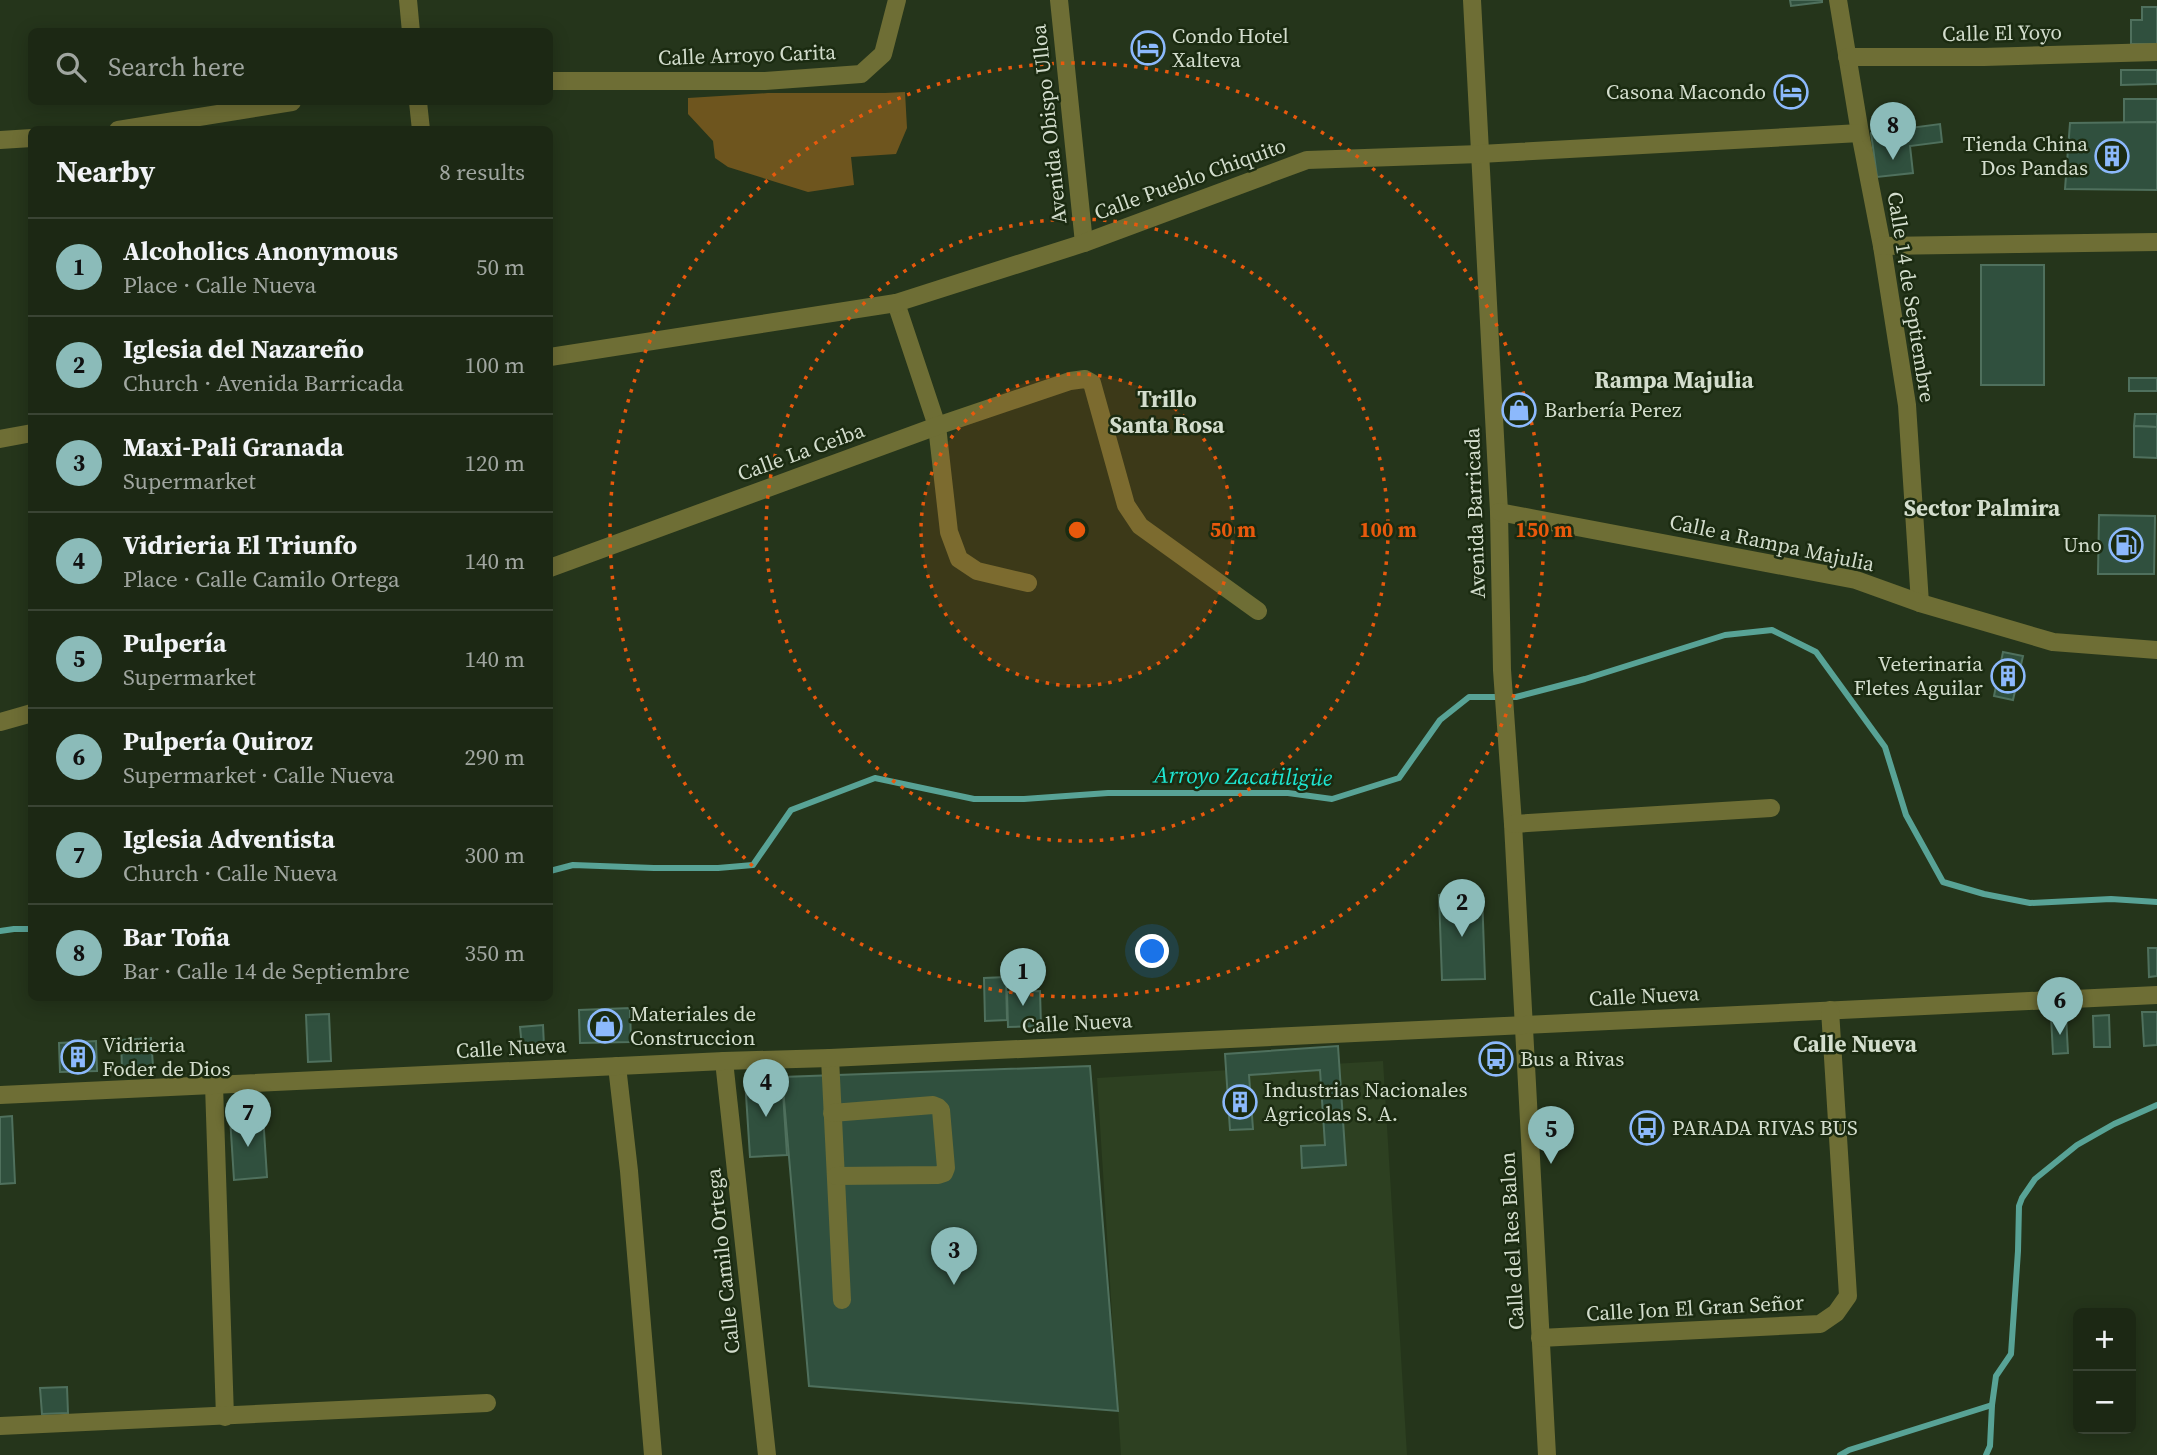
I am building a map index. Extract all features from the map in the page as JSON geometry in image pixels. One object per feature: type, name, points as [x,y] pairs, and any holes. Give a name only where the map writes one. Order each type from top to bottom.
[{"type":"street","points":[[408,0],[411,28]]},
{"type":"street","name":"Calle Arroyo Carita","points":[[553,81],[765,81],[860,74],[883,54],[897,0]]},
{"type":"street","name":"Avenida Obispo Ulloa","points":[[1059,0],[1084,243]]},
{"type":"street","name":"Avenida Barricada","points":[[1472,0],[1499,512],[1502,670],[1524,1024]]},
{"type":"street","name":"Calle 14 de Septiembre","points":[[1838,0],[1907,405],[1920,603]]},
{"type":"street","name":"Calle El Yoyo","points":[[1847,57],[1984,57],[2157,52]]},
{"type":"street","points":[[143,126],[273,105]]},
{"type":"street","points":[[418,105],[421,126]]},
{"type":"street","name":"Calle Pueblo Chiquito","points":[[553,357],[897,303],[1084,243],[1307,160],[1480,154],[1860,133]]},
{"type":"street","points":[[0,140],[28,138]]},
{"type":"street","points":[[1882,246],[2157,242]]},
{"type":"street","points":[[897,303],[937,426],[949,532],[959,559],[977,571],[1028,583]]},
{"type":"street","name":"Calle La Ceiba","points":[[553,567],[937,426],[1070,381],[1085,379],[1092,383],[1126,505],[1140,526],[1258,611]]},
{"type":"street","points":[[0,439],[28,434]]},
{"type":"street","name":"Calle a Rampa Majulia","points":[[1499,512],[1856,580],[1920,603],[2053,642],[2157,650]]},
{"type":"street","points":[[0,722],[28,714]]},
{"type":"street","points":[[1513,824],[1772,807]]},
{"type":"street","name":"Calle Nueva","points":[[0,1095],[2157,995]]},
{"type":"street","name":"Calle Jon El Gran Señor","points":[[1540,1338],[1820,1324],[1836,1313],[1848,1296],[1830,1010]]},
{"type":"street","name":"Calle del Res Balon","points":[[1524,1024],[1547,1455]]},
{"type":"street","points":[[830,1058],[842,1300]]},
{"type":"street","name":"Calle Camilo Ortega","points":[[724,1061],[767,1455]]},
{"type":"street","points":[[617,1066],[629,1171],[653,1455]]},
{"type":"street","points":[[214,1085],[225,1416]]},
{"type":"street","points":[[832,1112],[933,1105],[938,1107],[946,1168],[944,1173],[939,1175],[836,1175]]},
{"type":"street","points":[[0,1426],[487,1404]]},
{"type":"shaded area","points":[[905,92],[907,128],[896,154],[851,157],[854,185],[808,192],[728,167],[715,158],[713,141],[688,114],[688,98],[768,93]]},
{"type":"shaded area","points":[[1383,1061],[1407,1455],[1121,1455],[1097,1078]]},
{"type":"building","points":[[1790,0],[1822,0],[1822,2],[1791,6]]},
{"type":"building","points":[[2142,7],[2157,7],[2157,44],[2131,44],[2131,20],[2142,20]]},
{"type":"building","points":[[2121,70],[2157,70],[2157,84],[2121,85]]},
{"type":"building","points":[[2124,99],[2157,99],[2157,122],[2124,123]]},
{"type":"building","name":"Tienda China Dos Pandas","points":[[2157,122],[2157,190],[2065,189],[2070,123]]},
{"type":"building","points":[[1940,124],[1942,142],[1910,146],[1913,173],[1877,177],[1871,133]]},
{"type":"building","points":[[1981,265],[2044,265],[2044,385],[1981,385]]},
{"type":"building","points":[[2129,378],[2157,378],[2157,391],[2129,391]]},
{"type":"building","name":"Barbería Perez","points":[[1505,401],[1533,401],[1533,418],[1505,418]]},
{"type":"building","points":[[2135,414],[2157,414],[2157,427],[2134,426]]},
{"type":"building","points":[[2134,426],[2157,427],[2157,458],[2134,457]]},
{"type":"building","name":"Uno","points":[[2099,515],[2155,516],[2154,574],[2098,574]]},
{"type":"building","name":"Veterinaria Fletes Aguilar","points":[[2003,652],[2023,656],[2013,700],[1994,696]]},
{"type":"building","points":[[1482,893],[1485,979],[1442,980],[1439,895]]},
{"type":"building","points":[[2148,948],[2157,948],[2157,976],[2149,977]]},
{"type":"building","points":[[1006,977],[1007,1020],[985,1021],[984,978]]},
{"type":"building","points":[[1040,991],[1041,1026],[1008,1027],[1007,992]]},
{"type":"building","name":"Materiales de Construccion","points":[[630,1008],[631,1042],[580,1043],[579,1010]]},
{"type":"building","points":[[2142,1012],[2157,1012],[2157,1045],[2144,1046]]},
{"type":"building","points":[[329,1014],[331,1061],[308,1062],[306,1015]]},
{"type":"building","points":[[2066,1015],[2068,1053],[2053,1054],[2051,1016]]},
{"type":"building","points":[[2109,1015],[2110,1047],[2094,1047],[2093,1016]]},
{"type":"building","points":[[543,1025],[544,1046],[522,1047],[520,1027]]},
{"type":"building","points":[[151,1038],[153,1066],[122,1068],[121,1040]]},
{"type":"building","name":"Vidrieria Foder de Dios","points":[[96,1041],[97,1071],[60,1072],[59,1043]]},
{"type":"building","name":"Industrias Nacionales Agricolas S. A.","points":[[1338,1046],[1346,1165],[1302,1168],[1301,1146],[1325,1145],[1320,1070],[1249,1075],[1253,1129],[1230,1130],[1225,1054]]},
{"type":"building","points":[[1090,1066],[1118,1411],[809,1386],[782,1077]]},
{"type":"building","points":[[782,1077],[787,1155],[750,1157],[745,1079]]},
{"type":"building","points":[[263,1115],[267,1177],[234,1180],[230,1117]]},
{"type":"building","points":[[12,1116],[15,1183],[0,1184],[0,1117]]},
{"type":"building","points":[[67,1387],[68,1413],[42,1414],[40,1388]]},
{"type":"waterway","name":"Arroyo Zacatiligüe","points":[[553,870],[573,865],[654,868],[753,865],[791,810],[875,778],[974,799],[1024,799],[1108,793],[1288,793],[1332,799],[1399,778],[1440,720],[1469,697],[1516,697],[1585,679],[1725,635],[1772,630],[1816,652],[1885,747],[1906,815],[1943,882],[2030,903],[2111,899],[2157,902]]},
{"type":"waterway","name":"Arroyo Zacatiligüe","points":[[0,931],[28,929]]},
{"type":"waterway","points":[[1986,1455],[1990,1446],[1996,1376],[2011,1354],[2019,1206],[2022,1198],[2035,1179],[2077,1145],[2114,1124],[2157,1105]]},
{"type":"waterway","points":[[1840,1455],[1992,1405]]},
{"type":"place","name":"Condo Hotel Xalteva","points":[[1148,48]]},
{"type":"place","name":"Casona Macondo","points":[[1791,92]]},
{"type":"place","name":"Tienda China Dos Pandas","points":[[2112,156]]},
{"type":"place","name":"Bar Toña","points":[[1893,160]]},
{"type":"place","name":"Barbería Perez","points":[[1519,410]]},
{"type":"place","name":"Uno","points":[[2126,545]]},
{"type":"place","name":"Veterinaria Fletes Aguilar","points":[[2008,676]]},
{"type":"place","name":"Iglesia del Nazareño","points":[[1462,937]]},
{"type":"place","name":"Alcoholics Anonymous","points":[[1023,1006]]},
{"type":"place","name":"Materiales de Construccion","points":[[605,1026]]},
{"type":"place","name":"Pulpería Quiroz","points":[[2060,1035]]},
{"type":"place","name":"Vidrieria Foder de Dios","points":[[78,1057]]},
{"type":"place","name":"Bus a Rivas","points":[[1496,1059]]},
{"type":"place","name":"Industrias Nacionales Agricolas S. A.","points":[[1240,1102]]},
{"type":"place","name":"Vidrieria El Triunfo","points":[[766,1117]]},
{"type":"place","name":"PARADA RIVAS BUS","points":[[1647,1128]]},
{"type":"place","name":"Iglesia Adventista","points":[[248,1147]]},
{"type":"place","name":"Pulpería","points":[[1551,1164]]},
{"type":"place","name":"Maxi-Pali Granada","points":[[954,1285]]},
{"type":"district","name":"Rampa Majulia","points":[[1674,380]]},
{"type":"district","name":"Trillo Santa Rosa","points":[[1167,412]]},
{"type":"district","name":"Sector Palmira","points":[[1982,508]]},
{"type":"district","name":"Calle Nueva","points":[[1855,1044]]}]
